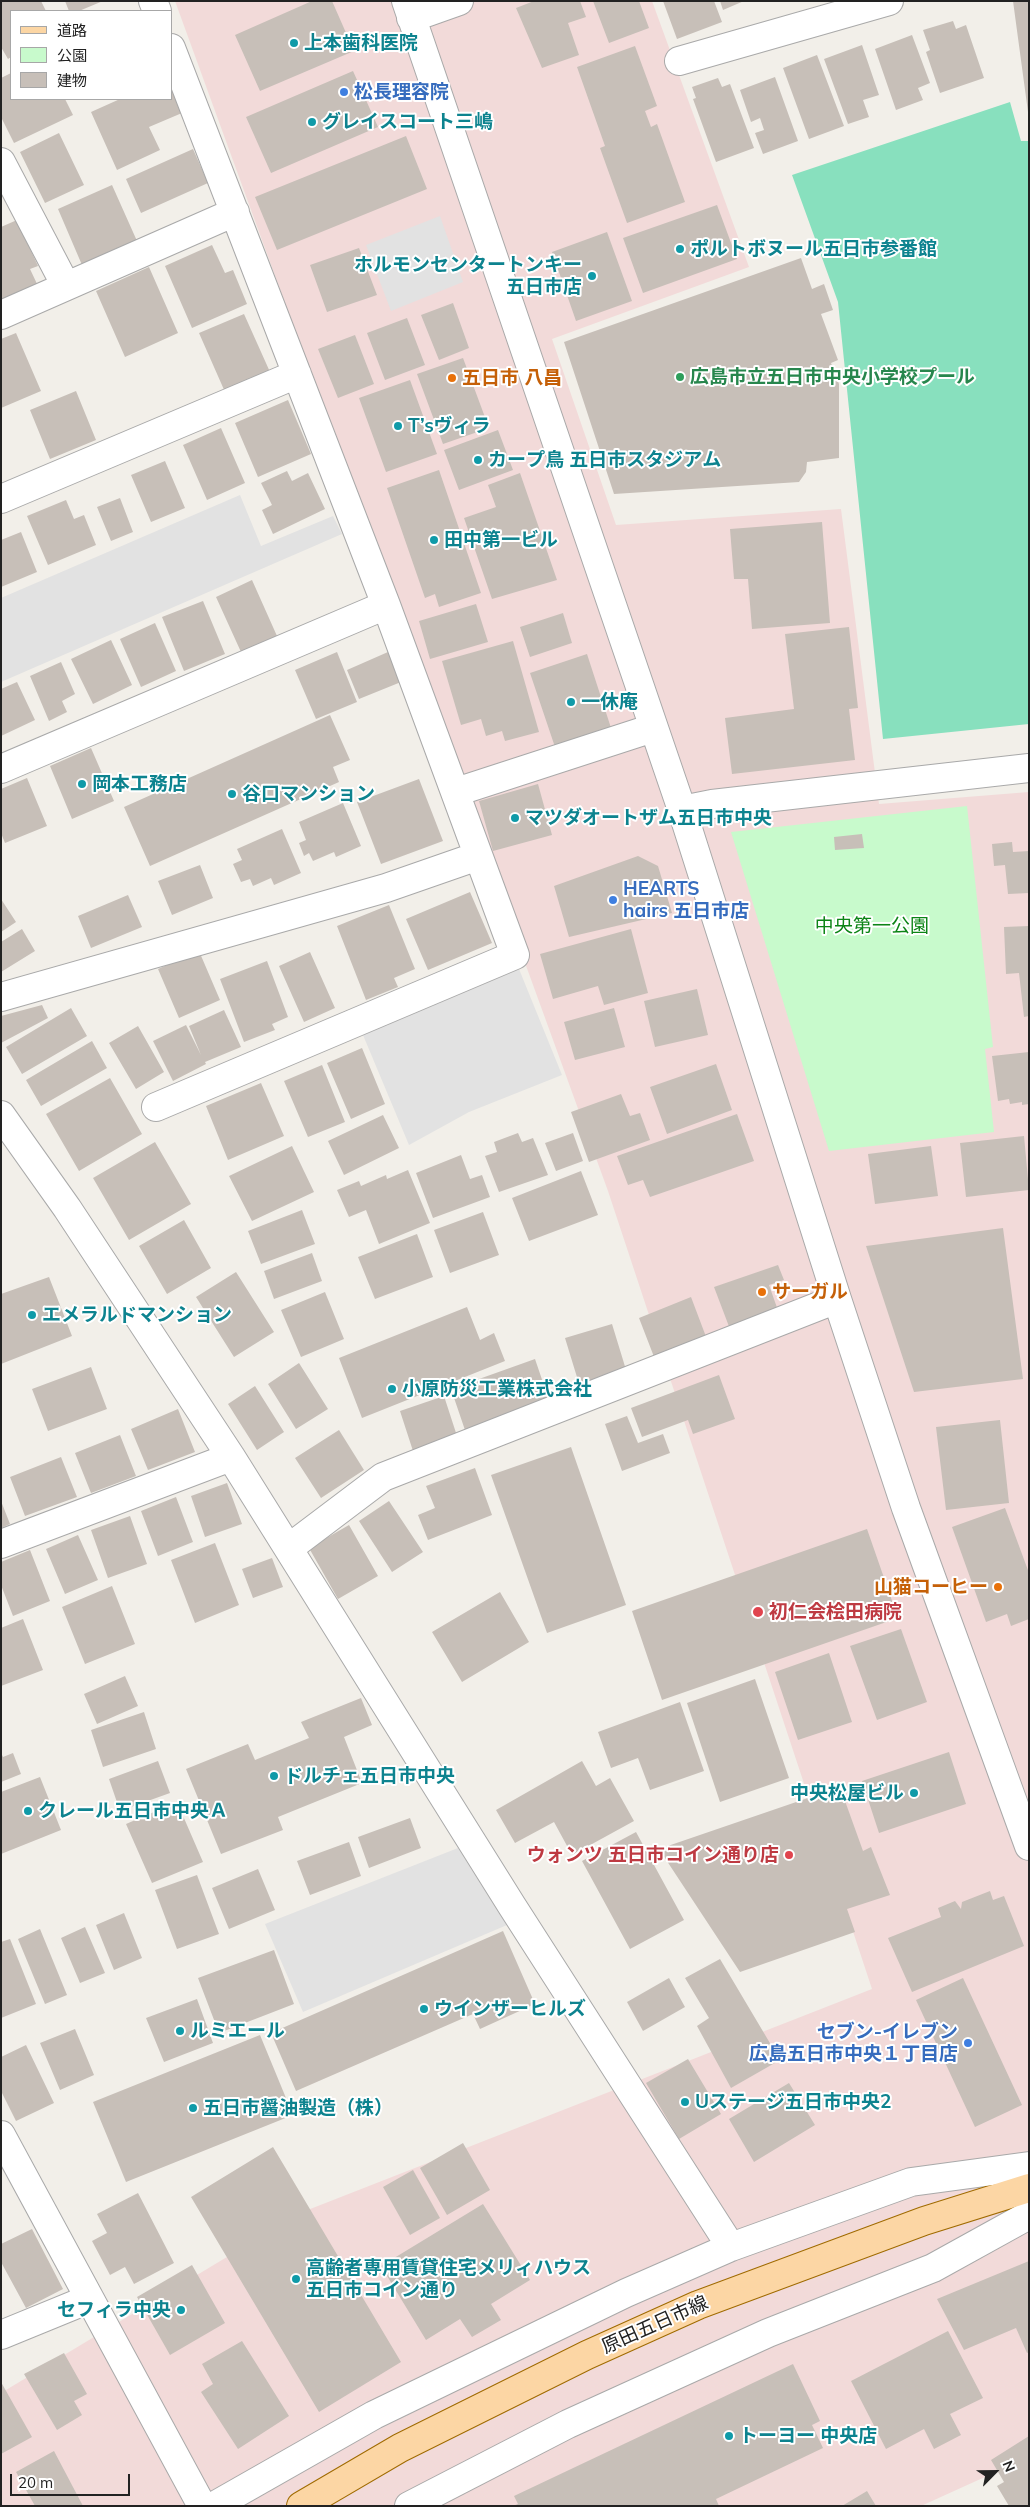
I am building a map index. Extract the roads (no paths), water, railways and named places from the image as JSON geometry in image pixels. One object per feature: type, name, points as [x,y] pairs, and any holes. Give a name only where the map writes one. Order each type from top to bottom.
[{"type":"main road","name":"原田五日市線","points":[[301,2506],[400,2448],[587,2355],[698,2305],[924,2220],[1029,2188]]},
{"type":"street","points":[[459,1],[409,10],[682,810],[837,1299],[906,1508],[1029,1846]]},
{"type":"street","points":[[679,61],[889,1]]},
{"type":"street","points":[[156,1107],[516,955],[386,605],[172,51]]},
{"type":"street","points":[[1,162],[66,286]]},
{"type":"street","points":[[1,315],[235,212]]},
{"type":"street","points":[[1,499],[297,374]]},
{"type":"street","points":[[1,769],[386,605]]},
{"type":"street","points":[[456,792],[653,728]]},
{"type":"street","points":[[682,810],[722,803],[1029,768]]},
{"type":"street","points":[[1,997],[386,888],[478,856]]},
{"type":"street","points":[[1,1115],[67,1208],[231,1457],[512,1906],[731,2247]]},
{"type":"street","points":[[289,1548],[383,1477],[837,1299]]},
{"type":"street","points":[[1,1544],[231,1457]]},
{"type":"street","points":[[1,2135],[202,2506]]},
{"type":"street","points":[[214,2506],[374,2415],[626,2293],[731,2247],[911,2182],[1029,2166]]},
{"type":"street","points":[[409,2506],[568,2424],[734,2349],[932,2268],[1029,2215]]},
{"type":"street","points":[[1,2336],[89,2300]]},
{"type":"place","name":"上本歯科医院","points":[[294,43]]},
{"type":"place","name":"松長理容院","points":[[344,92]]},
{"type":"place","name":"グレイスコート三嶋","points":[[312,122]]},
{"type":"place","name":"ポルトボヌール五日市参番館","points":[[680,249]]},
{"type":"place","name":"ホルモンセンタートンキー 五日市店","points":[[592,276]]},
{"type":"place","name":"広島市立五日市中央小学校プール","points":[[680,377]]},
{"type":"place","name":"五日市 八昌","points":[[452,378]]},
{"type":"place","name":"T’sヴィラ","points":[[398,426]]},
{"type":"place","name":"カープ鳥 五日市スタジアム","points":[[478,460]]},
{"type":"place","name":"田中第一ビル","points":[[434,540]]},
{"type":"place","name":"一休庵","points":[[571,702]]},
{"type":"place","name":"岡本工務店","points":[[82,784]]},
{"type":"place","name":"谷口マンション","points":[[232,794]]},
{"type":"place","name":"マツダオートザム五日市中央","points":[[515,818]]},
{"type":"place","name":"HEARTS hairs 五日市店","points":[[613,900]]},
{"type":"place","name":"サーガル","points":[[762,1292]]},
{"type":"place","name":"エメラルドマンション","points":[[32,1315]]},
{"type":"place","name":"小原防災工業株式会社","points":[[392,1389]]},
{"type":"place","name":"山猫コーヒー","points":[[998,1587]]},
{"type":"place","name":"初仁会桧田病院","points":[[758,1612]]},
{"type":"place","name":"ドルチェ五日市中央","points":[[274,1776]]},
{"type":"place","name":"中央松屋ビル","points":[[914,1793]]},
{"type":"place","name":"クレール五日市中央Ａ","points":[[28,1811]]},
{"type":"place","name":"ウォンツ 五日市コイン通り店","points":[[789,1855]]},
{"type":"place","name":"ウインザーヒルズ","points":[[424,2009]]},
{"type":"place","name":"ルミエール","points":[[180,2031]]},
{"type":"place","name":"セブン-イレブン 広島五日市中央１丁目店","points":[[968,2043]]},
{"type":"place","name":"Uステージ五日市中央2","points":[[685,2102]]},
{"type":"place","name":"五日市醤油製造（株）","points":[[193,2108]]},
{"type":"place","name":"高齢者専用賃貸住宅メリィハウス 五日市コイン通り","points":[[296,2279]]},
{"type":"place","name":"セフィラ中央","points":[[181,2310]]},
{"type":"place","name":"トーヨー 中央店","points":[[729,2436]]},
{"type":"park label","name":"中央第一公園","points":[[872,926]]}]
